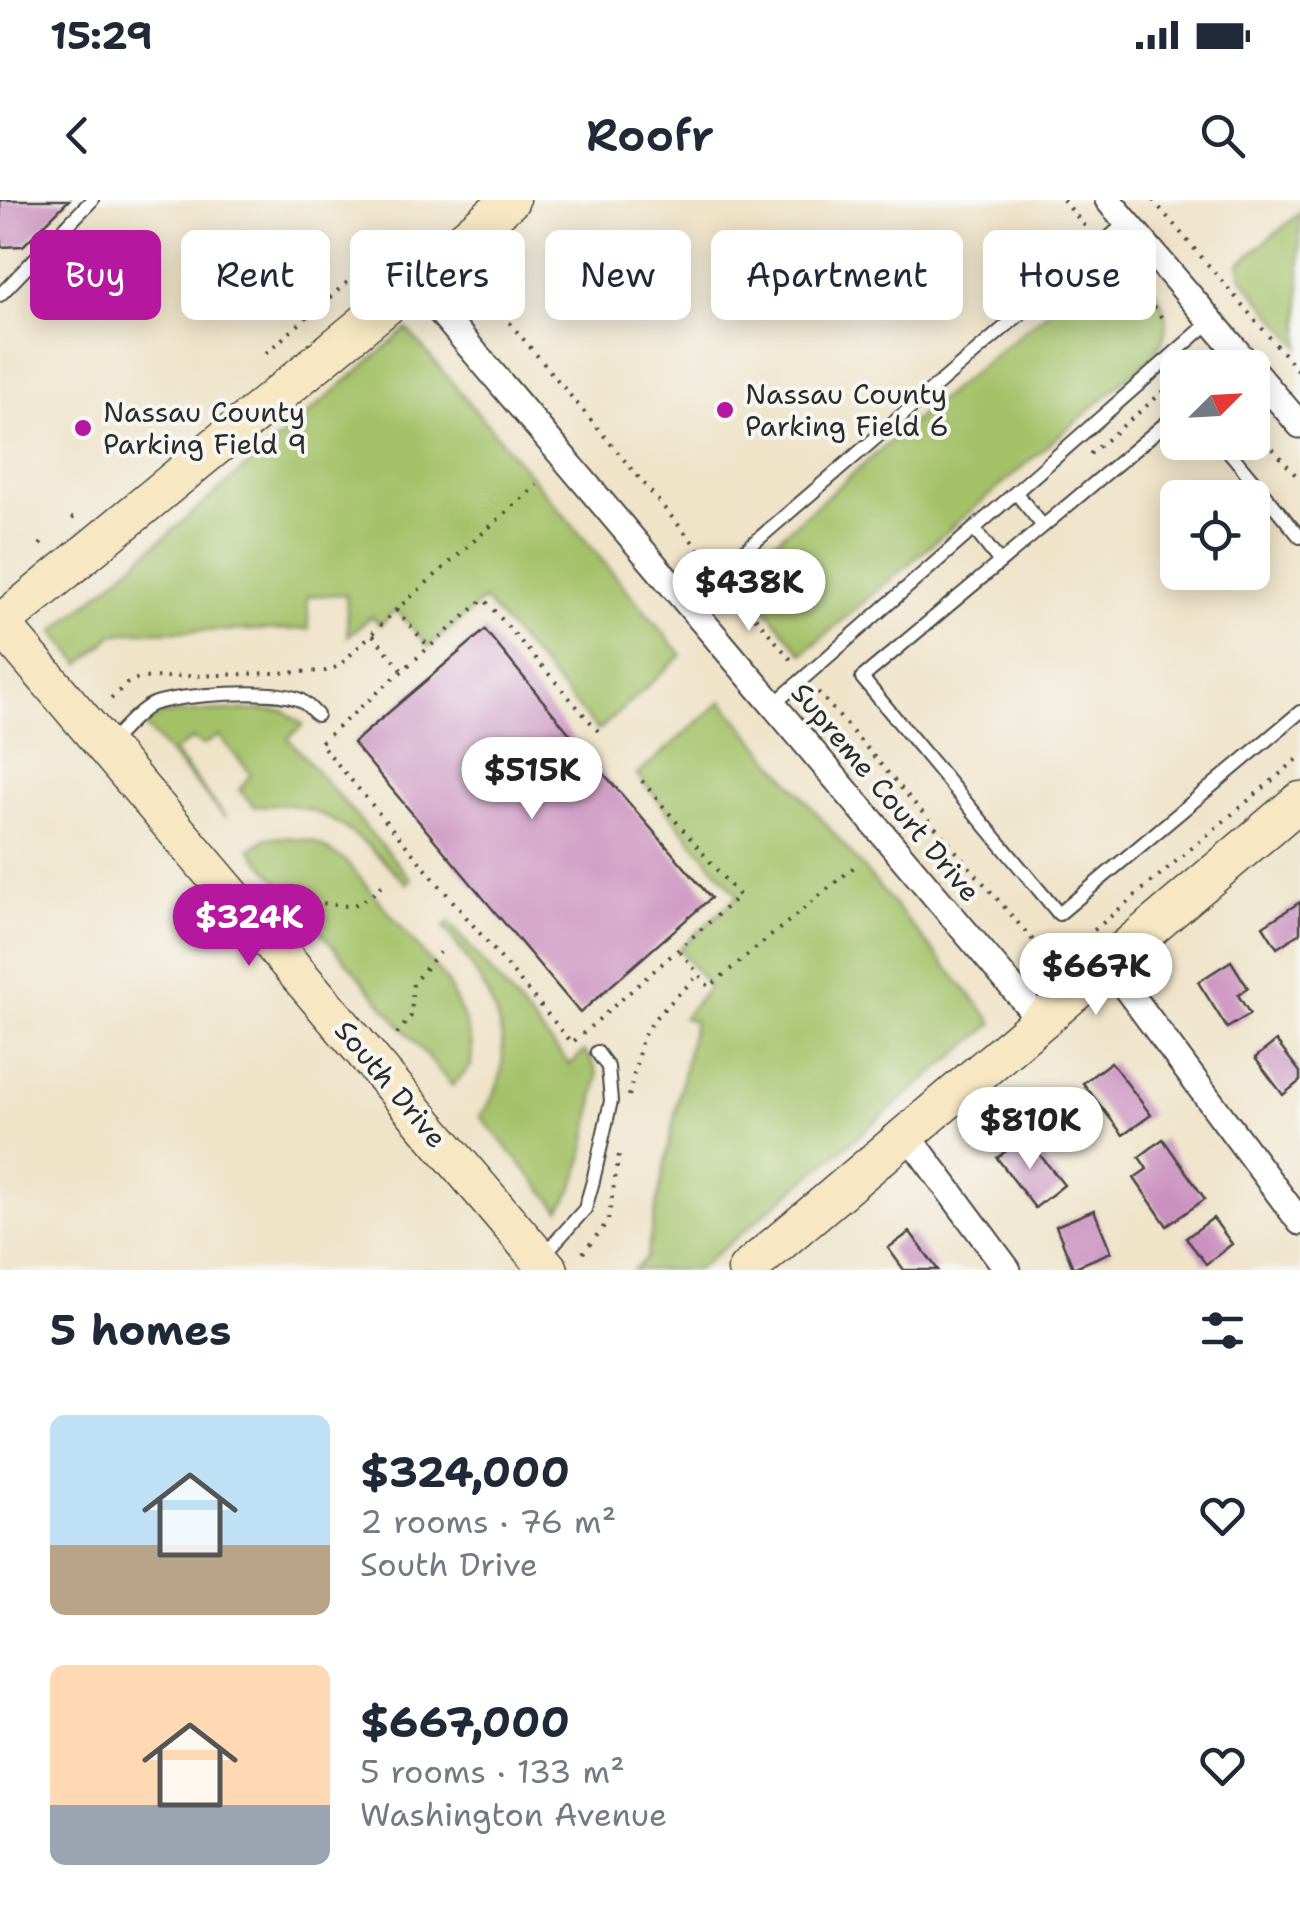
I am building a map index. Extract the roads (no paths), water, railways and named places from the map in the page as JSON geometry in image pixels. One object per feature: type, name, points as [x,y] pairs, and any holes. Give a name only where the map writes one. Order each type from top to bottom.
[{"type":"street","points":[[475,230],[510,200]]},
{"type":"street","points":[[1108,200],[1236,350]]},
{"type":"street","points":[[0,624],[369,320]]},
{"type":"street","name":"Supreme Court Drive","points":[[447,320],[1040,1021]]},
{"type":"street","points":[[1270,389],[1300,425]]},
{"type":"street","name":"South Drive","points":[[0,624],[545,1265]]},
{"type":"street","points":[[747,1270],[1040,1021],[1065,978],[1108,964],[1300,801]]},
{"type":"street","points":[[1108,964],[1300,1222]]},
{"type":"street","points":[[907,1134],[1008,1270]]},
{"type":"lane","points":[[0,295],[92,200]]},
{"type":"lane","points":[[686,602],[1127,222]]},
{"type":"lane","points":[[773,705],[1211,321]]},
{"type":"lane","points":[[1160,428],[862,678],[1059,914],[1300,712]]},
{"type":"lane","points":[[1236,460],[1300,538]]},
{"type":"lane","points":[[1016,493],[1043,526]]},
{"type":"lane","points":[[974,529],[1000,562]]},
{"type":"lane","points":[[105,747],[151,705],[197,696],[286,696],[302,701],[317,715]]},
{"type":"lane","points":[[545,1265],[584,1209],[593,1182],[611,1101],[608,1067],[598,1052]]},
{"type":"place","name":"Nassau County Parking Field 6","points":[[725,410]]},
{"type":"place","name":"Nassau County Parking Field 9","points":[[83,428]]}]
